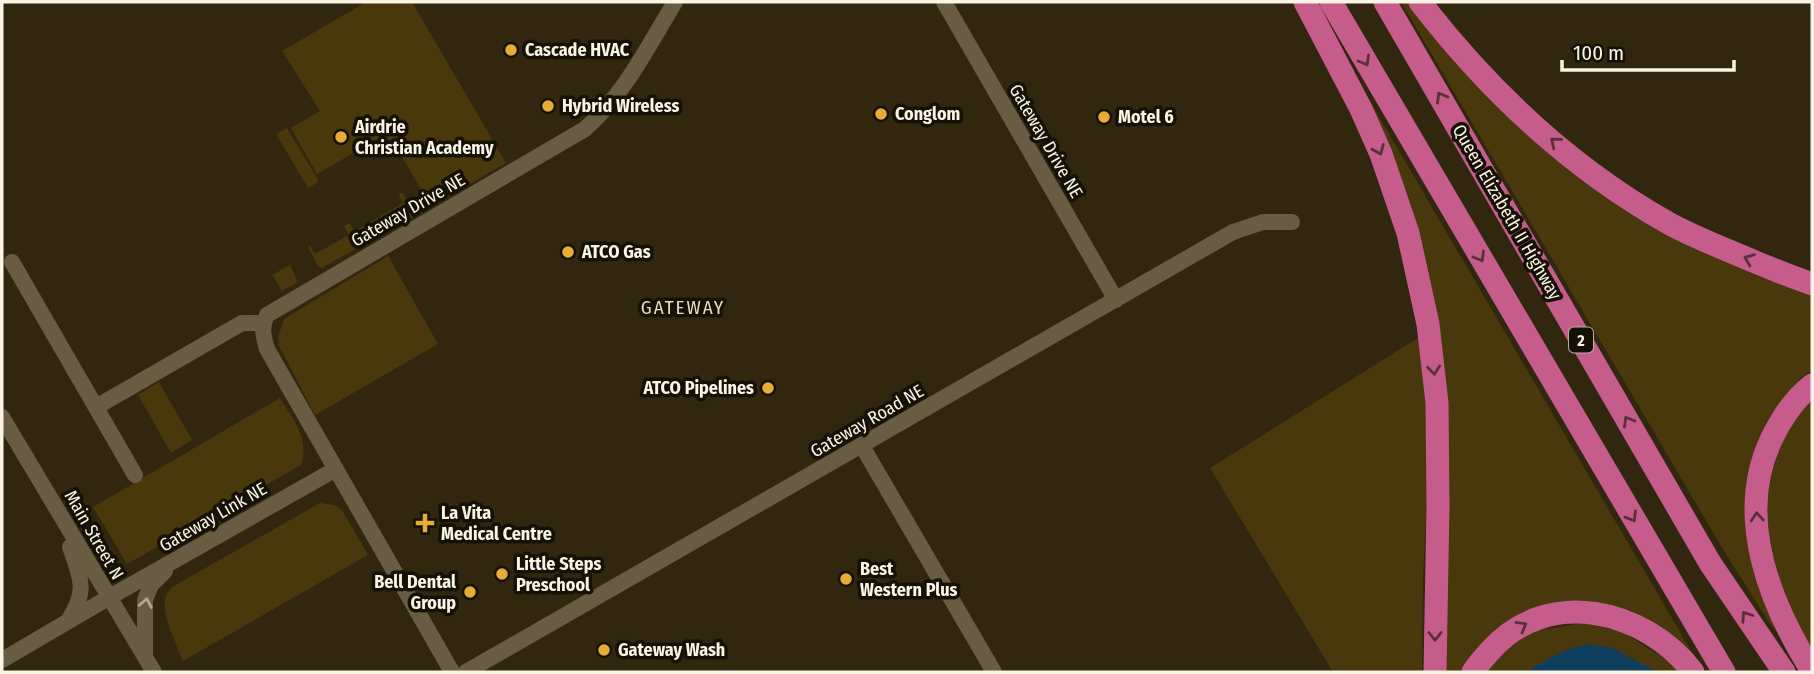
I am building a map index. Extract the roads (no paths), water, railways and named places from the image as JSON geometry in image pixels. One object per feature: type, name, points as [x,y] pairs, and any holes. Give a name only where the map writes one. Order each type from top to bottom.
[{"type":"highway","points":[[1305,2],[1361,109],[1381,154],[1408,233],[1428,324],[1437,403],[1435,672]]},
{"type":"highway","points":[[1331,2],[1724,672]]},
{"type":"highway","name":"Queen Elizabeth II Highway","points":[[1385,2],[1710,562],[1784,672]]},
{"type":"highway","points":[[1420,2],[1444,33],[1497,91],[1549,138],[1603,180],[1681,229],[1713,245],[1812,284]]},
{"type":"highway","points":[[1812,385],[1780,420],[1763,456],[1755,496],[1760,551],[1770,588],[1782,617],[1812,671]]},
{"type":"highway","points":[[1473,672],[1498,642],[1513,631],[1543,616],[1571,612],[1615,617],[1642,628],[1663,643],[1693,672]]},
{"type":"street","name":"Gateway Drive NE","points":[[96,407],[242,323],[263,323],[267,314],[585,129],[609,106],[629,79],[675,2]]},
{"type":"street","name":"Gateway Drive NE","points":[[944,2],[1116,300]]},
{"type":"street","name":"Gateway Road NE","points":[[466,672],[1233,232],[1263,222],[1292,222]]},
{"type":"street","points":[[12,262],[135,475]]},
{"type":"street","points":[[263,323],[262,331],[267,349],[452,672]]},
{"type":"street","name":"Main Street N","points":[[2,417],[154,672]]},
{"type":"street","points":[[862,446],[994,672]]},
{"type":"street","name":"Gateway Link NE","points":[[2,660],[336,469]]},
{"type":"street","points":[[59,514],[81,578],[78,605],[66,623]]},
{"type":"street","points":[[145,657],[145,600],[151,585],[177,560]]},
{"type":"water","points":[[1587,644],[1610,647],[1658,672],[1526,672],[1563,652]]},
{"type":"place","name":"Cascade HVAC","points":[[511,50]]},
{"type":"place","name":"Hybrid Wireless","points":[[548,106]]},
{"type":"place","name":"Conglom","points":[[881,114]]},
{"type":"place","name":"Motel 6","points":[[1104,117]]},
{"type":"place","name":"Airdrie Christian Academy","points":[[341,137]]},
{"type":"place","name":"ATCO Gas","points":[[568,252]]},
{"type":"place","name":"ATCO Pipelines","points":[[768,388]]},
{"type":"place","name":"La Vita Medical Centre","points":[[425,523]]},
{"type":"place","name":"Little Steps Preschool","points":[[502,574]]},
{"type":"place","name":"Best Western Plus","points":[[846,579]]},
{"type":"place","name":"Bell Dental Group","points":[[470,592]]},
{"type":"place","name":"Gateway Wash","points":[[604,650]]},
{"type":"district","name":"GATEWAY","points":[[683,307]]}]
